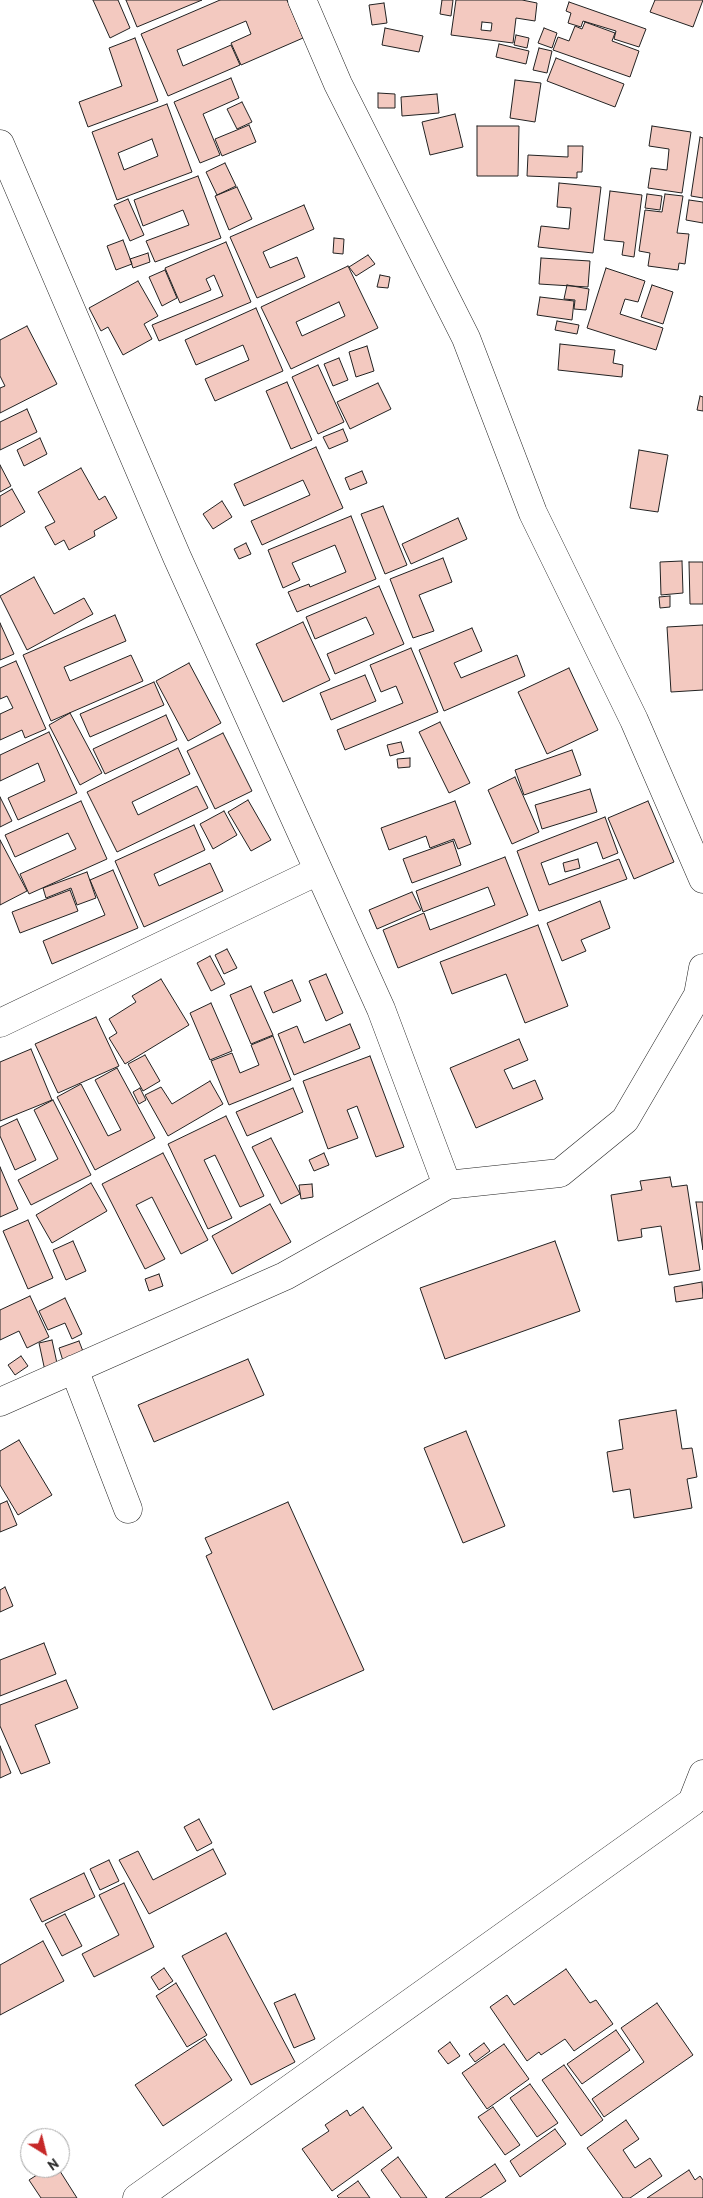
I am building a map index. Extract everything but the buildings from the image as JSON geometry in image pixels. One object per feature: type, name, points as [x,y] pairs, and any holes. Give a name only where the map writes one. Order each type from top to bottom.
[{"type":"street","points":[[302,0],[338,84],[466,338],[533,513],[634,720],[703,879]]},
{"type":"street","points":[[0,144],[177,557],[381,1009],[447,1185]]},
{"type":"street","points":[[0,1023],[318,871]]},
{"type":"street","points":[[0,1402],[285,1276],[447,1185],[560,1174],[625,1120],[698,995],[703,968]]},
{"type":"street","points":[[74,1369],[128,1510]]},
{"type":"street","points":[[138,2198],[692,1802],[703,1774]]}]
